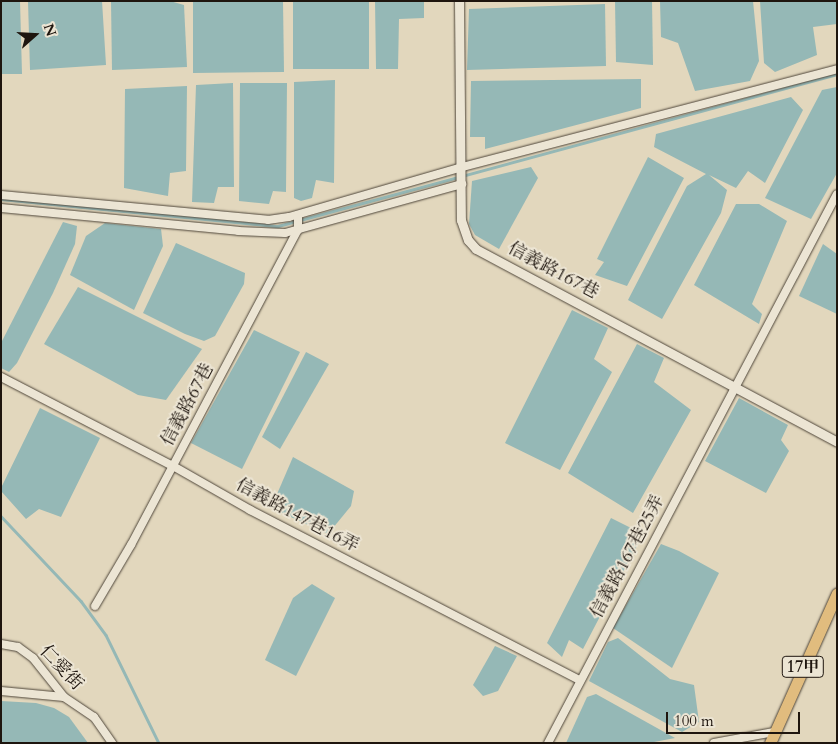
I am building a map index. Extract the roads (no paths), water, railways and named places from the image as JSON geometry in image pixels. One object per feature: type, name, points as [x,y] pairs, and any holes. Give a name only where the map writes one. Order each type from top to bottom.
[{"type":"main road","name":"17甲","points":[[772,737],[837,592]]},
{"type":"street","name":"信義路167巷","points":[[459,1],[461,220],[464,233],[476,249],[837,442]]},
{"type":"street","points":[[1,195],[268,220],[298,215],[462,168],[837,69]]},
{"type":"street","points":[[1,208],[238,231],[285,233],[462,183]]},
{"type":"street","name":"信義路167巷25弄","points":[[548,743],[837,194]]},
{"type":"street","name":"信義路67巷","points":[[95,606],[131,545],[298,230],[298,215]]},
{"type":"street","name":"信義路147巷16弄","points":[[1,377],[173,466],[250,510],[580,680]]},
{"type":"street","name":"仁愛街","points":[[1,644],[18,647],[33,658],[64,697],[94,717],[112,743]]},
{"type":"street","points":[[1,691],[64,697]]},
{"type":"street","points":[[714,743],[772,737]]},
{"type":"water","points":[[1,1],[20,1],[22,74],[1,74]]},
{"type":"water","points":[[28,1],[102,1],[106,65],[30,70]]},
{"type":"water","points":[[111,1],[170,1],[184,5],[187,67],[112,70]]},
{"type":"water","points":[[193,1],[283,1],[284,72],[193,73]]},
{"type":"water","points":[[293,1],[369,1],[369,69],[293,69]]},
{"type":"water","points":[[375,1],[424,1],[424,18],[399,19],[398,69],[376,69]]},
{"type":"water","points":[[615,1],[652,1],[653,65],[616,62]]},
{"type":"water","points":[[660,1],[753,1],[759,61],[750,81],[695,91],[678,43],[661,37]]},
{"type":"water","points":[[760,1],[837,1],[837,24],[813,27],[817,55],[775,72],[764,63]]},
{"type":"water","points":[[605,4],[606,66],[467,70],[469,9]]},
{"type":"water","points":[[641,79],[641,108],[485,149],[485,137],[470,137],[471,81]]},
{"type":"water","points":[[335,80],[334,183],[316,180],[312,198],[301,201],[294,198],[294,82]]},
{"type":"water","points":[[233,83],[234,187],[218,187],[214,203],[192,202],[196,85]]},
{"type":"water","points":[[240,83],[287,83],[286,192],[273,191],[269,204],[239,201]]},
{"type":"water","points":[[187,86],[186,171],[170,173],[168,196],[124,188],[125,89]]},
{"type":"water","points":[[837,87],[837,173],[811,219],[765,198],[822,90]]},
{"type":"water","points":[[791,97],[803,110],[765,183],[748,171],[736,188],[709,175],[727,190],[721,213],[662,319],[628,300],[687,186],[706,174],[654,147],[656,134]]},
{"type":"water","points":[[648,157],[684,178],[627,286],[595,275],[604,262],[597,259]]},
{"type":"water","points":[[531,167],[538,178],[499,249],[475,235],[469,224],[472,181]]},
{"type":"water","points":[[736,204],[759,204],[787,221],[752,304],[762,314],[759,324],[694,285]]},
{"type":"water","points":[[63,222],[77,226],[75,244],[53,293],[17,363],[9,372],[1,368],[1,343]]},
{"type":"water","points":[[105,223],[161,229],[163,246],[134,310],[70,275],[86,236]]},
{"type":"water","points":[[176,243],[245,273],[244,284],[215,336],[204,341],[185,334],[143,313]]},
{"type":"water","points":[[823,244],[837,254],[837,314],[799,296]]},
{"type":"water","points":[[78,287],[202,349],[166,400],[138,395],[44,344]]},
{"type":"water","points":[[572,310],[608,328],[594,359],[612,372],[560,470],[505,443]]},
{"type":"water","points":[[254,330],[300,352],[242,469],[191,443]]},
{"type":"water","points":[[637,344],[664,358],[654,382],[691,410],[633,513],[568,473]]},
{"type":"water","points":[[306,352],[329,364],[280,449],[262,437]]},
{"type":"water","points":[[739,398],[788,425],[781,440],[789,451],[766,493],[705,461]]},
{"type":"water","points":[[40,408],[100,438],[61,517],[39,509],[26,519],[1,491],[1,488]]},
{"type":"water","points":[[293,457],[354,491],[351,506],[328,534],[271,508]]},
{"type":"water","points":[[611,518],[643,534],[583,649],[569,640],[562,657],[547,643]]},
{"type":"water","points":[[661,544],[679,551],[719,573],[672,668],[613,628]]},
{"type":"water","points":[[312,584],[335,598],[296,676],[265,660],[293,598]]},
{"type":"water","points":[[618,638],[670,679],[694,685],[699,722],[682,732],[589,681],[608,642]]},
{"type":"water","points":[[495,646],[517,656],[498,691],[483,696],[473,685]]},
{"type":"water","points":[[596,694],[675,738],[649,743],[566,743],[587,697]]},
{"type":"water","points":[[1,701],[36,703],[54,708],[69,717],[88,743],[1,743]]},
{"type":"waterway","points":[[1,199],[278,226],[837,74]]},
{"type":"waterway","points":[[1,516],[81,601],[106,635],[159,743]]}]
